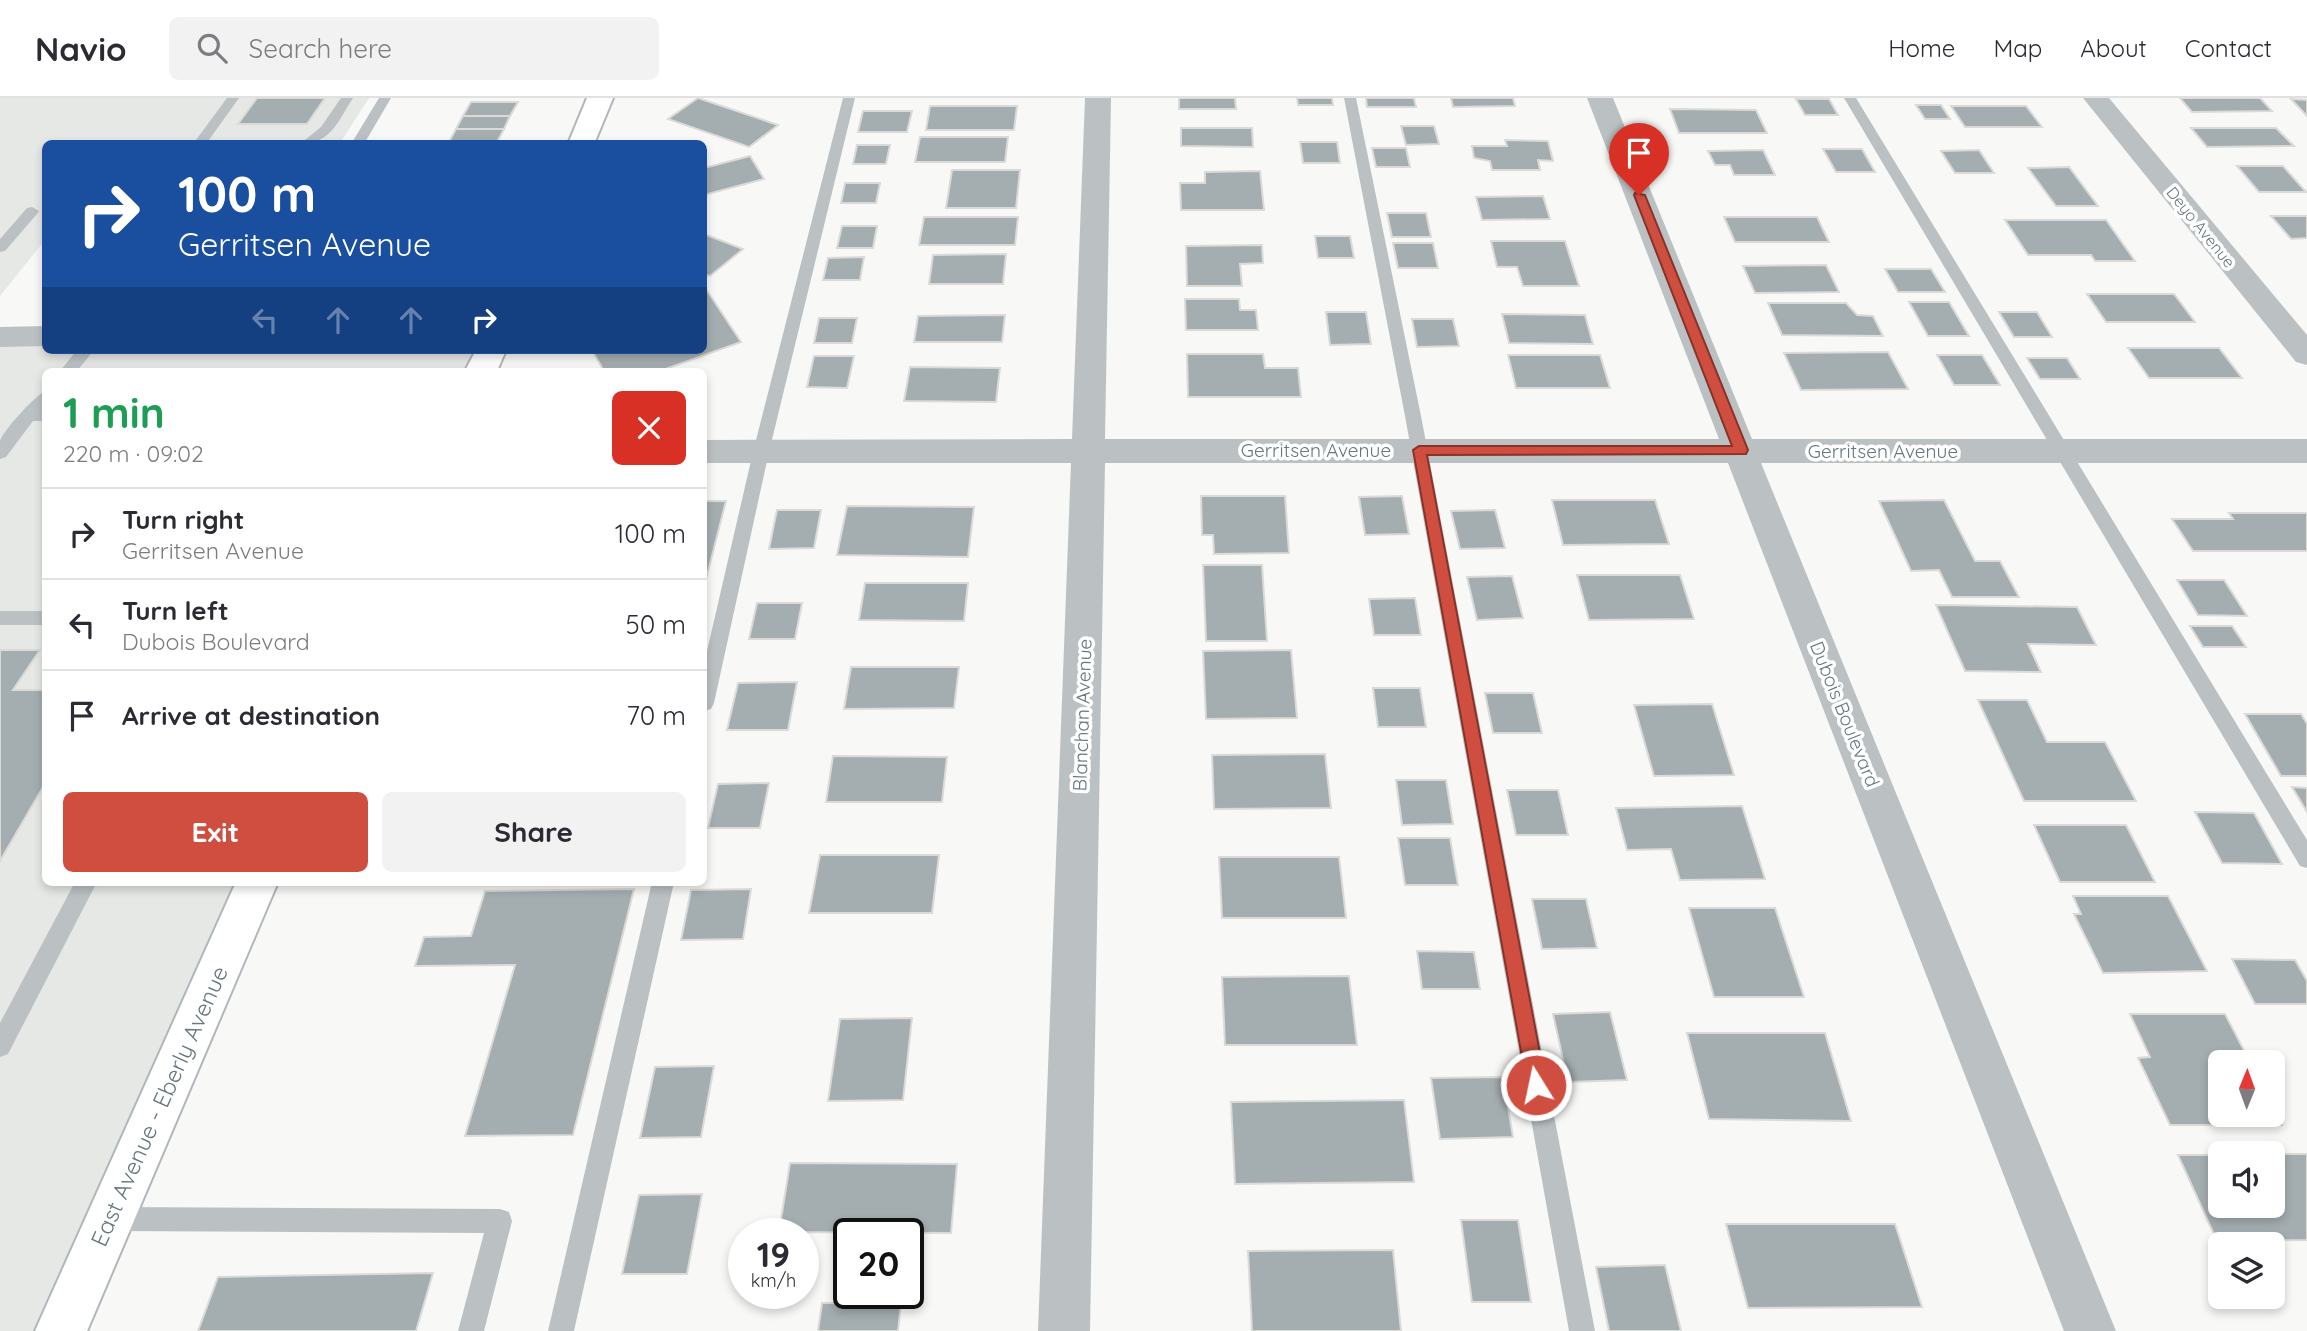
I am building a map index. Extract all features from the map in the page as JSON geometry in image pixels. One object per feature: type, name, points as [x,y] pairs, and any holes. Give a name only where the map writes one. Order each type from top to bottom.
[{"type":"main road","points":[[583,140],[600,98]]},
{"type":"main road","name":"East Avenue - Eberly Avenue","points":[[61,1331],[255,886]]},
{"type":"street","name":"Blanchan Avenue","points":[[1063,1331],[1098,98]]},
{"type":"street","name":"Dubois Boulevard","points":[[1600,98],[2090,1331]]},
{"type":"street","name":"Deyo Avenue","points":[[2096,98],[2307,355]]},
{"type":"street","points":[[0,337],[42,336]]},
{"type":"street","name":"Gerritsen Avenue","points":[[707,452],[2307,451]]},
{"type":"lane","points":[[203,140],[233,98]]},
{"type":"lane","points":[[312,140],[326,130],[347,98]]},
{"type":"lane","points":[[359,140],[385,98]]},
{"type":"lane","points":[[707,690],[761,452],[849,98]]},
{"type":"lane","points":[[1350,98],[1419,450],[1582,1331]]},
{"type":"lane","points":[[1850,98],[2307,859]]},
{"type":"lane","points":[[0,248],[32,211]]},
{"type":"lane","points":[[71,368],[83,354]]},
{"type":"lane","points":[[0,453],[37,416]]},
{"type":"lane","points":[[0,618],[42,618]]},
{"type":"lane","points":[[0,1046],[84,886]]},
{"type":"lane","points":[[561,1331],[662,886]]},
{"type":"lane","points":[[110,1219],[500,1220],[471,1331]]},
{"type":"shaded area","points":[[0,98],[369,98],[342,140],[42,140],[42,244],[0,296]]},
{"type":"shaded area","points":[[0,338],[42,338],[42,354],[485,354],[479,368],[42,368],[42,886],[246,886],[47,1331],[0,1331]]},
{"type":"building","points":[[257,98],[325,98],[307,124],[238,124]]},
{"type":"building","points":[[698,98],[778,125],[749,147],[668,119]]},
{"type":"building","points":[[1179,98],[1235,98],[1236,109],[1179,109]]},
{"type":"building","points":[[1297,98],[1332,98],[1333,105],[1298,105]]},
{"type":"building","points":[[1366,98],[1414,98],[1416,107],[1367,107]]},
{"type":"building","points":[[1451,98],[1513,98],[1515,106],[1453,107]]},
{"type":"building","points":[[2180,98],[2260,98],[2272,111],[2192,112]]},
{"type":"building","points":[[1796,99],[1829,99],[1838,115],[1805,115]]},
{"type":"building","points":[[2291,99],[2307,100],[2307,116]]},
{"type":"building","points":[[471,102],[518,102],[510,116],[463,116]]},
{"type":"building","points":[[1916,105],[1941,105],[1950,119],[1925,119]]},
{"type":"building","points":[[930,106],[1017,106],[1014,130],[926,130]]},
{"type":"building","points":[[1951,106],[2026,106],[2042,127],[1965,127]]},
{"type":"building","points":[[1670,109],[1756,110],[1767,133],[1679,133]]},
{"type":"building","points":[[863,111],[912,111],[907,132],[858,132]]},
{"type":"building","points":[[463,116],[510,116],[504,129],[456,129]]},
{"type":"building","points":[[1401,126],[1434,126],[1439,144],[1406,145]]},
{"type":"building","points":[[1181,128],[1252,128],[1253,147],[1181,146]]},
{"type":"building","points":[[2191,128],[2276,128],[2294,146],[2207,147]]},
{"type":"building","points":[[456,129],[504,129],[498,140],[450,140]]},
{"type":"building","points":[[920,137],[1008,137],[1005,162],[915,162]]},
{"type":"building","points":[[1505,140],[1548,141],[1553,161],[1538,160],[1540,170],[1492,170],[1490,161],[1474,158],[1472,146],[1507,146]]},
{"type":"building","points":[[1300,142],[1337,142],[1340,163],[1303,163]]},
{"type":"building","points":[[857,145],[890,145],[886,164],[853,164]]},
{"type":"building","points":[[1372,148],[1406,148],[1410,167],[1376,167]]},
{"type":"building","points":[[1823,149],[1862,149],[1875,172],[1836,172]]},
{"type":"building","points":[[1763,150],[1775,175],[1734,175],[1730,165],[1715,165],[1708,151]]},
{"type":"building","points":[[1979,150],[1994,173],[1955,173],[1941,151]]},
{"type":"building","points":[[750,156],[764,179],[707,194],[707,167]]},
{"type":"building","points":[[2237,166],[2283,166],[2306,192],[2259,192]]},
{"type":"building","points":[[2069,167],[2098,206],[2056,206],[2028,168]]},
{"type":"building","points":[[952,170],[1020,170],[1016,208],[946,208]]},
{"type":"building","points":[[1260,171],[1264,210],[1181,210],[1180,183],[1205,183],[1205,172]]},
{"type":"building","points":[[845,183],[880,183],[876,203],[841,203]]},
{"type":"building","points":[[1543,196],[1550,219],[1482,220],[1476,197]]},
{"type":"building","points":[[1387,213],[1426,213],[1431,237],[1392,237]]},
{"type":"building","points":[[2271,216],[2307,216],[2307,238],[2291,239]]},
{"type":"building","points":[[924,217],[1018,217],[1015,245],[919,245]]},
{"type":"building","points":[[1724,217],[1817,217],[1829,242],[1735,242]]},
{"type":"building","points":[[2005,220],[2106,220],[2135,261],[2095,261],[2091,255],[2028,255]]},
{"type":"building","points":[[842,226],[877,226],[873,248],[837,248]]},
{"type":"building","points":[[707,235],[743,249],[710,276],[707,275]]},
{"type":"building","points":[[1315,236],[1350,236],[1354,258],[1318,258]]},
{"type":"building","points":[[1491,241],[1565,241],[1579,286],[1523,286],[1517,267],[1497,267]]},
{"type":"building","points":[[1393,243],[1433,243],[1438,268],[1398,268]]},
{"type":"building","points":[[1262,245],[1263,263],[1240,264],[1242,286],[1187,286],[1186,246]]},
{"type":"building","points":[[1006,254],[1003,284],[929,284],[933,255]]},
{"type":"building","points":[[864,257],[860,280],[823,280],[828,258]]},
{"type":"building","points":[[1826,265],[1839,292],[1755,293],[1743,266]]},
{"type":"building","points":[[1885,269],[1931,269],[1945,292],[1898,292]]},
{"type":"building","points":[[707,291],[741,342],[668,368],[602,368],[594,354],[707,354]]},
{"type":"building","points":[[2087,294],[2174,294],[2195,322],[2106,322]]},
{"type":"building","points":[[1185,299],[1239,299],[1240,310],[1256,310],[1258,330],[1186,330]]},
{"type":"building","points":[[1909,302],[1949,302],[1969,336],[1928,336]]},
{"type":"building","points":[[1768,303],[1846,303],[1857,315],[1873,316],[1883,336],[1782,335]]},
{"type":"building","points":[[1326,312],[1366,312],[1371,344],[1330,345]]},
{"type":"building","points":[[1999,312],[2037,312],[2052,337],[2014,337]]},
{"type":"building","points":[[1502,314],[1585,315],[1593,344],[1509,343]]},
{"type":"building","points":[[1005,315],[1002,342],[914,342],[918,316]]},
{"type":"building","points":[[819,318],[857,318],[852,343],[814,343]]},
{"type":"building","points":[[1412,319],[1453,319],[1459,346],[1417,347]]},
{"type":"building","points":[[2128,348],[2219,348],[2242,378],[2149,378]]},
{"type":"building","points":[[1888,352],[1908,389],[1801,390],[1784,353]]},
{"type":"building","points":[[1187,354],[1263,354],[1265,368],[1298,368],[1301,397],[1188,397]]},
{"type":"building","points":[[1508,355],[1600,355],[1610,388],[1516,388]]},
{"type":"building","points":[[1937,355],[1982,355],[2000,385],[1954,385]]},
{"type":"building","points":[[814,356],[854,356],[847,388],[807,387]]},
{"type":"building","points":[[2027,358],[2067,358],[2080,379],[2040,379]]},
{"type":"building","points":[[910,367],[1000,368],[996,402],[904,401]]},
{"type":"building","points":[[1201,496],[1285,496],[1289,553],[1214,554],[1213,535],[1202,535]]},
{"type":"building","points":[[1402,496],[1409,534],[1365,535],[1359,497]]},
{"type":"building","points":[[1552,500],[1655,500],[1669,544],[1563,545]]},
{"type":"building","points":[[1944,500],[1975,561],[2000,561],[2019,597],[1952,597],[1939,570],[1911,571],[1879,501]]},
{"type":"building","points":[[707,501],[726,501],[707,575]]},
{"type":"building","points":[[847,506],[974,507],[968,557],[837,555]]},
{"type":"building","points":[[777,510],[821,510],[814,548],[769,549]]},
{"type":"building","points":[[1495,510],[1505,548],[1460,549],[1451,511]]},
{"type":"building","points":[[2229,513],[2307,513],[2307,551],[2193,551],[2172,519],[2233,519]]},
{"type":"building","points":[[1203,565],[1262,565],[1267,641],[1206,641]]},
{"type":"building","points":[[1577,575],[1680,575],[1694,619],[1589,620]]},
{"type":"building","points":[[1512,576],[1523,618],[1477,620],[1467,577]]},
{"type":"building","points":[[2177,580],[2224,580],[2247,616],[2198,615]]},
{"type":"building","points":[[865,583],[968,583],[964,621],[859,620]]},
{"type":"building","points":[[1415,598],[1421,635],[1374,635],[1369,599]]},
{"type":"building","points":[[757,603],[802,603],[795,639],[749,639]]},
{"type":"building","points":[[1936,605],[2077,607],[2096,645],[2028,644],[2041,672],[1965,671]]},
{"type":"building","points":[[2190,626],[2232,626],[2246,647],[2203,647]]},
{"type":"building","points":[[0,650],[40,650],[13,690],[42,690],[42,789],[0,861]]},
{"type":"building","points":[[1291,650],[1297,718],[1206,719],[1203,651]]},
{"type":"building","points":[[851,667],[959,667],[954,708],[844,709]]},
{"type":"building","points":[[797,682],[788,730],[727,730],[738,683]]},
{"type":"building","points":[[1373,688],[1420,688],[1426,727],[1378,727]]},
{"type":"building","points":[[1485,693],[1533,693],[1542,733],[1493,733]]},
{"type":"building","points":[[1978,700],[2027,700],[2047,742],[2105,742],[2136,801],[2024,801]]},
{"type":"building","points":[[1712,704],[1734,775],[1654,776],[1634,705]]},
{"type":"building","points":[[2245,714],[2301,714],[2307,724],[2307,776],[2281,776]]},
{"type":"building","points":[[1325,754],[1331,808],[1214,809],[1212,755]]},
{"type":"building","points":[[833,756],[947,757],[942,802],[826,802]]},
{"type":"building","points":[[1396,780],[1446,780],[1453,824],[1402,825]]},
{"type":"building","points":[[769,783],[760,828],[708,828],[718,784]]},
{"type":"building","points":[[2292,787],[2307,788],[2307,812]]},
{"type":"building","points":[[1507,790],[1558,790],[1568,835],[1516,835]]},
{"type":"building","points":[[1742,806],[1765,879],[1680,880],[1671,849],[1627,850],[1616,808]]},
{"type":"building","points":[[2195,812],[2254,813],[2282,864],[2222,863]]},
{"type":"building","points":[[2034,825],[2126,825],[2155,882],[2060,882]]},
{"type":"building","points":[[1398,838],[1450,838],[1458,885],[1405,885]]},
{"type":"building","points":[[820,855],[939,855],[932,913],[809,913]]},
{"type":"building","points":[[1219,857],[1339,857],[1346,918],[1222,918]]},
{"type":"building","points":[[634,889],[573,1135],[465,1136],[515,965],[415,966],[424,937],[471,936],[485,891]]},
{"type":"building","points":[[751,889],[743,939],[681,940],[691,890]]},
{"type":"building","points":[[2073,896],[2168,896],[2207,971],[2103,973],[2074,914],[2081,914]]},
{"type":"building","points":[[1532,899],[1586,899],[1597,948],[1542,949]]},
{"type":"building","points":[[1689,908],[1775,908],[1804,997],[1714,997]]},
{"type":"building","points":[[1417,951],[1474,952],[1480,989],[1422,989]]},
{"type":"building","points":[[2232,959],[2295,960],[2307,981],[2307,1004],[2255,1004]]},
{"type":"building","points":[[1349,976],[1357,1045],[1225,1045],[1222,977]]},
{"type":"building","points":[[1610,1012],[1627,1080],[1568,1082],[1553,1014]]},
{"type":"building","points":[[2130,1014],[2225,1014],[2244,1050],[2208,1050],[2208,1125],[2170,1125],[2138,1058],[2150,1057]]},
{"type":"building","points":[[912,1018],[903,1100],[828,1101],[840,1019]]},
{"type":"building","points":[[1687,1033],[1825,1033],[1851,1121],[1709,1119]]},
{"type":"building","points":[[714,1066],[701,1137],[640,1138],[655,1067]]},
{"type":"building","points":[[1503,1077],[1513,1137],[1440,1139],[1431,1078]]},
{"type":"building","points":[[1404,1100],[1414,1182],[1235,1184],[1231,1102]]},
{"type":"building","points":[[2285,1154],[2307,1154],[2307,1240],[2285,1240],[2285,1232],[2213,1232],[2178,1155],[2208,1155],[2208,1218],[2285,1218]]},
{"type":"building","points":[[790,1163],[957,1164],[951,1233],[924,1233],[924,1218],[833,1218],[833,1232],[819,1232],[819,1218],[781,1218]]},
{"type":"building","points":[[702,1194],[687,1274],[622,1274],[639,1195]]},
{"type":"building","points":[[1461,1220],[1518,1220],[1531,1302],[1472,1302]]},
{"type":"building","points":[[1726,1224],[1895,1224],[1922,1307],[1748,1308]]},
{"type":"building","points":[[1393,1250],[1401,1331],[1252,1331],[1248,1251]]},
{"type":"building","points":[[1665,1265],[1681,1331],[1609,1331],[1596,1267]]},
{"type":"building","points":[[433,1273],[416,1331],[198,1331],[218,1277]]},
{"type":"building","points":[[822,1303],[833,1303],[833,1309],[900,1309],[898,1331],[818,1331]]},
{"type":"route","points":[[1536,1085],[1419,450],[1741,450],[1639,195]]}]
